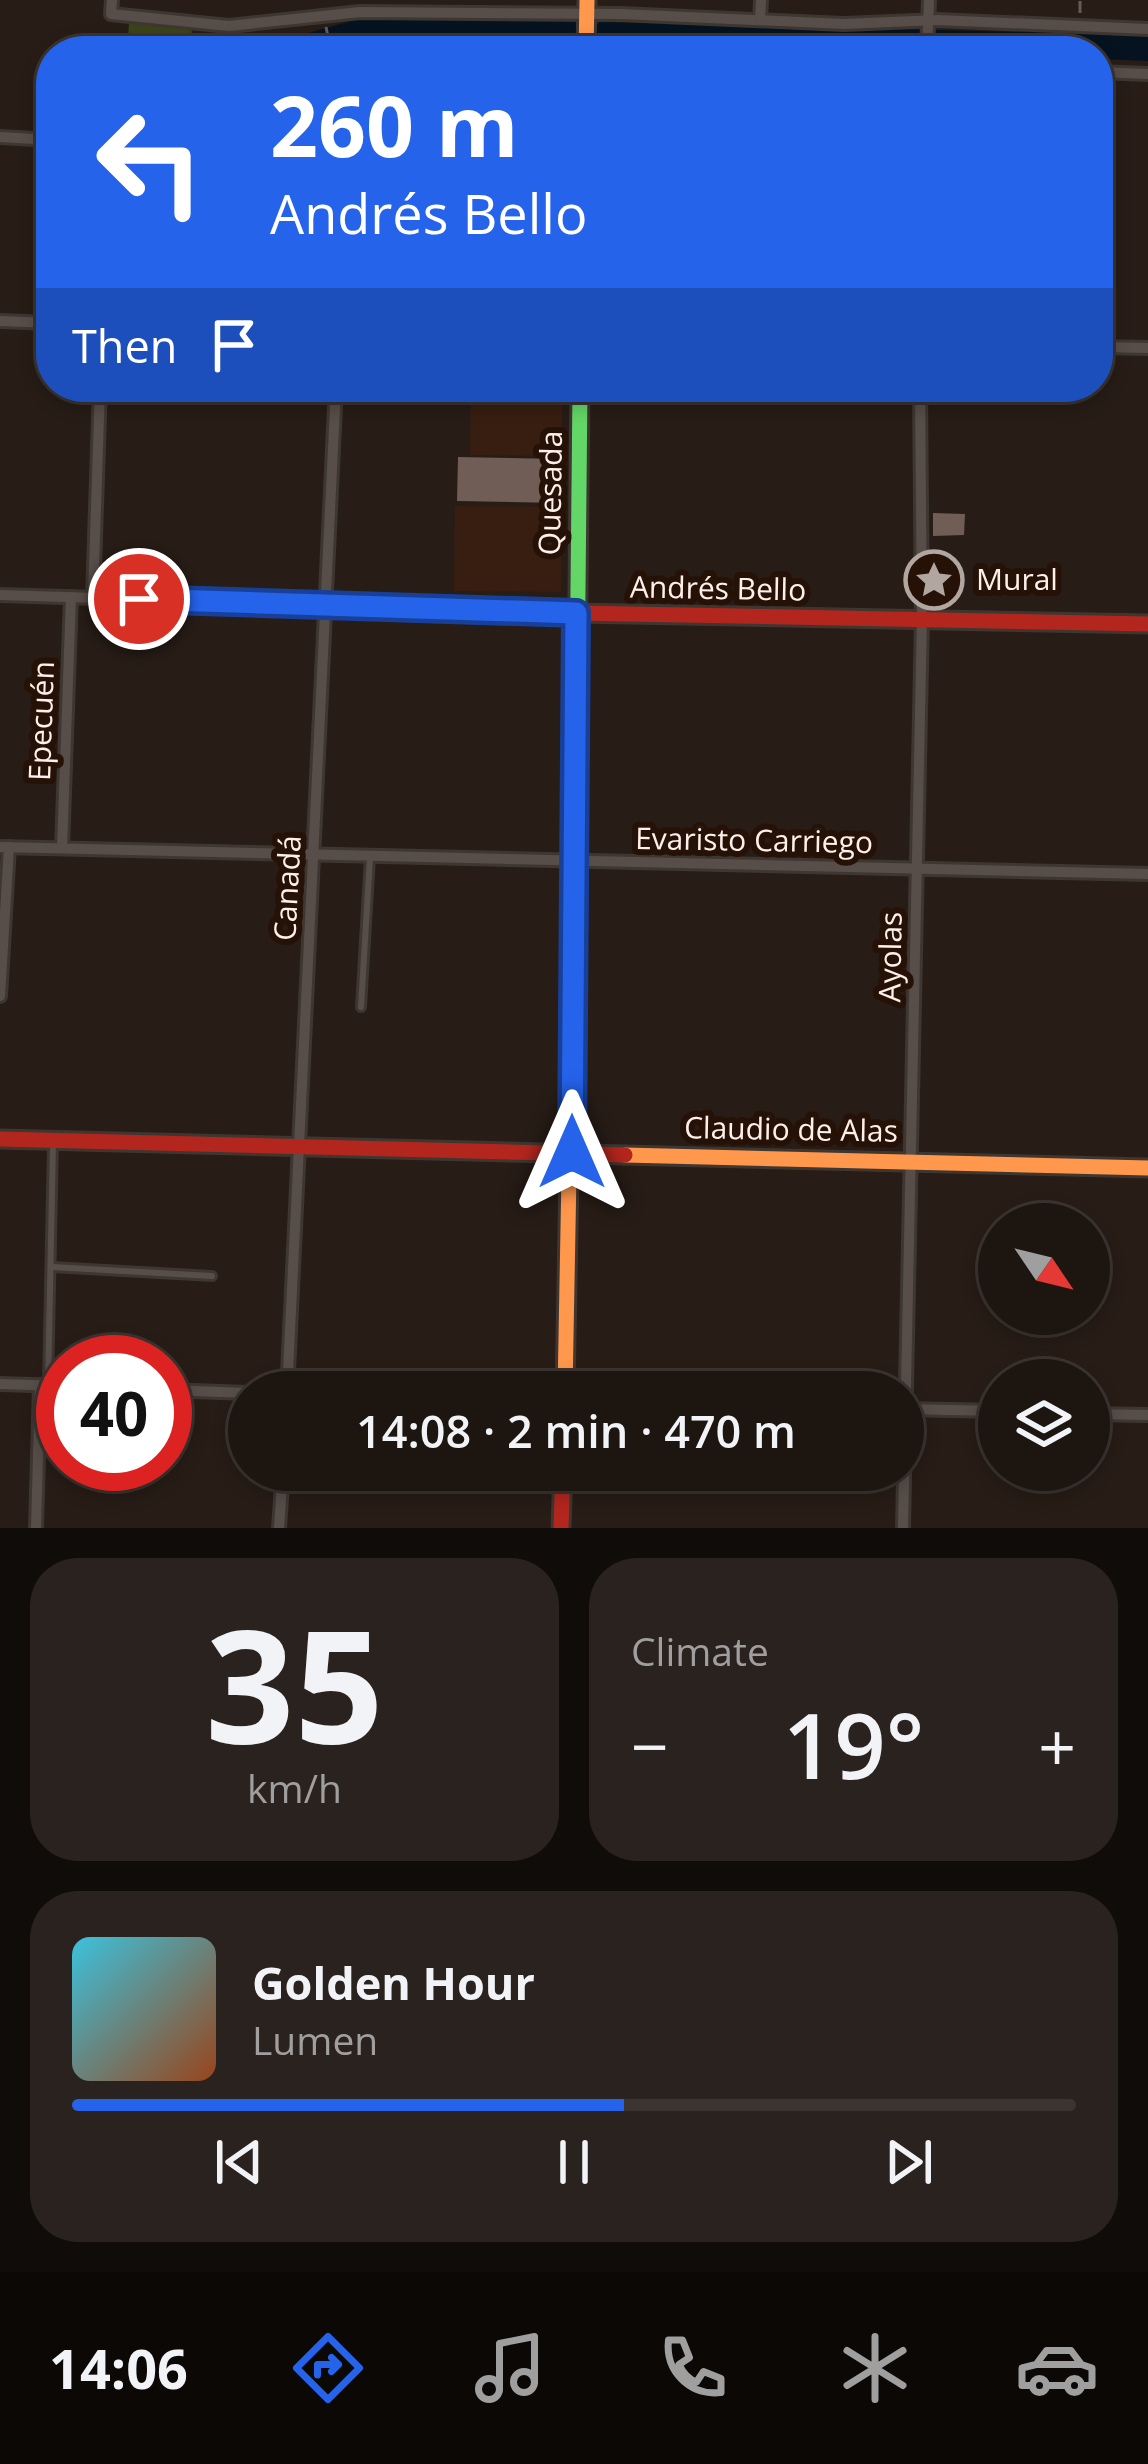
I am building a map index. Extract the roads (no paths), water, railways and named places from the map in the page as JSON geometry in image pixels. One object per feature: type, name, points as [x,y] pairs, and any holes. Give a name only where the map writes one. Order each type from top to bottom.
[{"type":"street","points":[[760,20],[761,0]]},
{"type":"street","points":[[928,36],[929,0]]},
{"type":"street","points":[[111,7],[229,26],[326,12],[587,12],[1148,28]]},
{"type":"street","points":[[1113,73],[1148,74]]},
{"type":"street","points":[[0,137],[36,139]]},
{"type":"street","points":[[0,321],[36,322]]},
{"type":"street","points":[[1113,347],[1148,348]]},
{"type":"street","points":[[92,597],[99,402]]},
{"type":"street","name":"Canadá","points":[[288,1371],[335,402]]},
{"type":"street","name":"Quesada","points":[[566,1371],[580,402]]},
{"type":"street","name":"Ayolas","points":[[905,1371],[922,619],[920,402]]},
{"type":"street","name":"Andrés Bello","points":[[0,595],[1148,624]]},
{"type":"street","name":"Epecuén","points":[[62,848],[71,596]]},
{"type":"street","points":[[0,996],[4,847]]},
{"type":"street","name":"Evaristo Carriego","points":[[4,847],[1148,874]]},
{"type":"street","name":"Claudio de Alas","points":[[0,1139],[1148,1168]]},
{"type":"street","points":[[0,1384],[36,1385]]},
{"type":"street","points":[[192,1391],[228,1392]]},
{"type":"street","points":[[924,1409],[978,1411]]},
{"type":"street","points":[[1110,1414],[1148,1415]]},
{"type":"street","points":[[36,1528],[38,1491]]},
{"type":"street","points":[[279,1528],[282,1491]]},
{"type":"street","points":[[562,1528],[563,1491]]},
{"type":"street","name":"Ayolas","points":[[903,1491],[903,1528]]},
{"type":"lane","points":[[361,1006],[370,856]]},
{"type":"lane","points":[[47,1335],[53,1140]]},
{"type":"lane","points":[[52,1267],[212,1276]]},
{"type":"water","points":[[362,18],[576,22],[575,36],[297,36]]},
{"type":"water","points":[[599,22],[1148,35],[1148,61],[1113,60],[1113,36],[598,36]]},
{"type":"waterway","points":[[545,34],[598,36]]},
{"type":"place","name":"Mural","points":[[934,580]]}]
